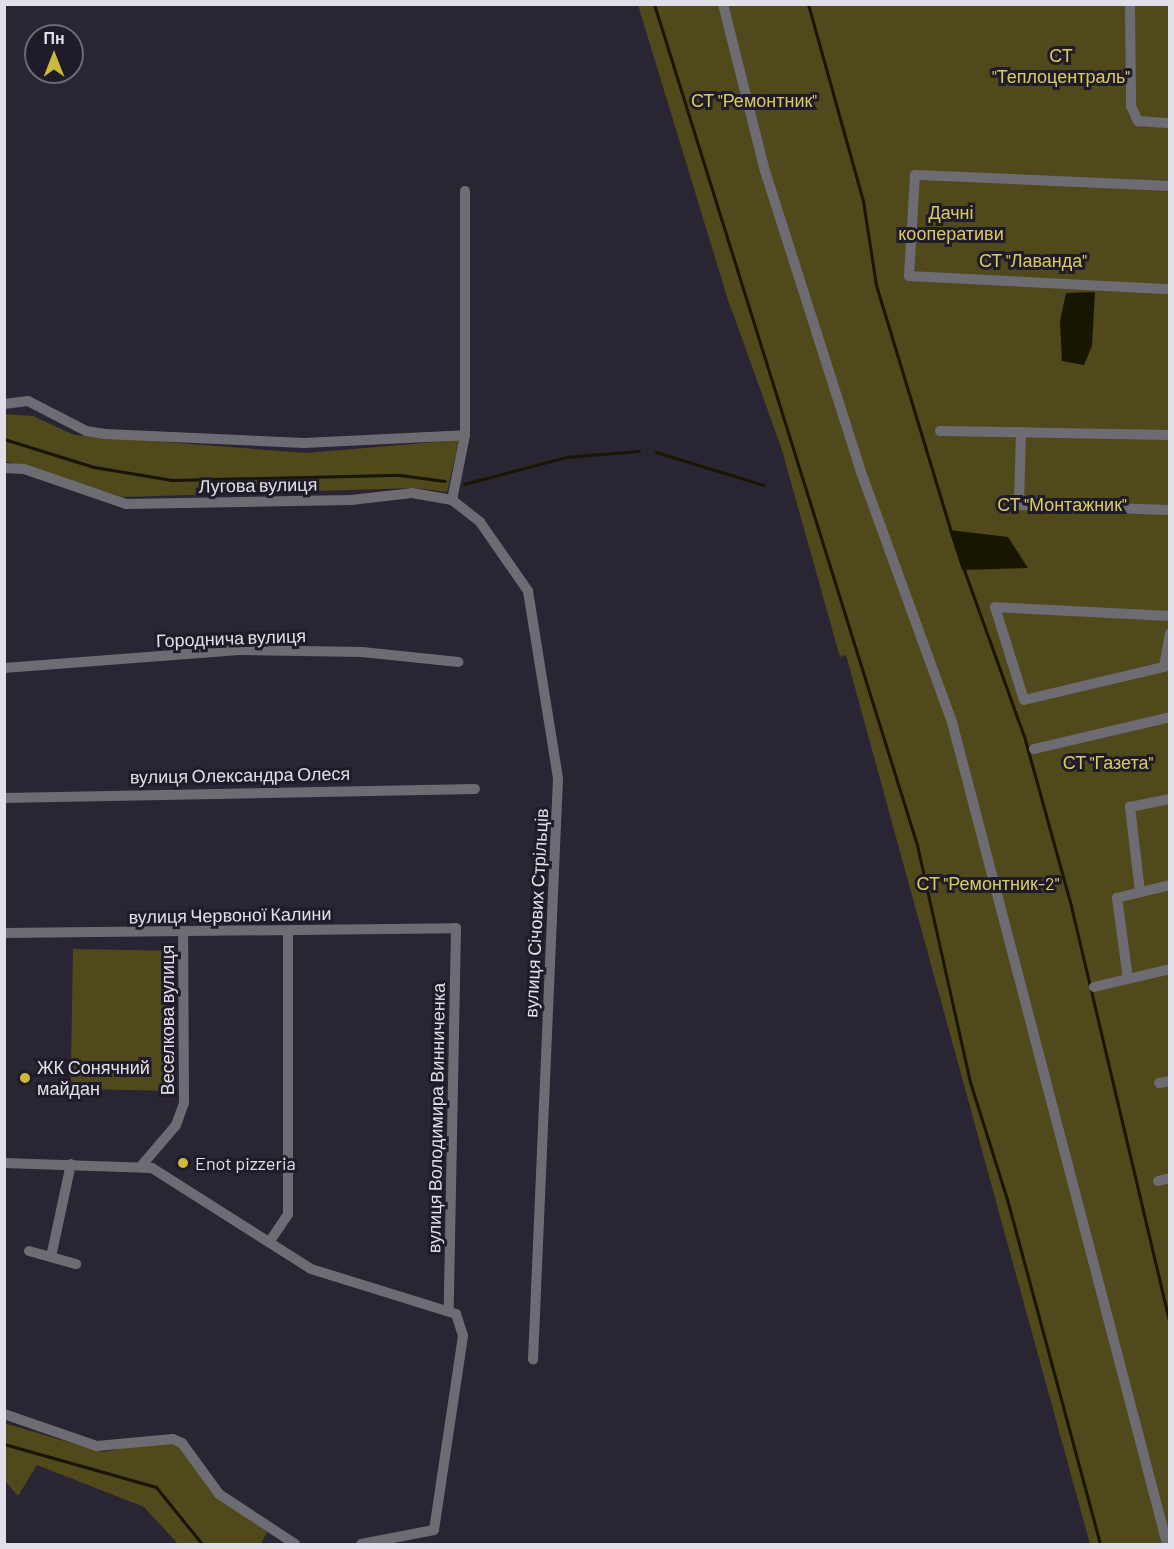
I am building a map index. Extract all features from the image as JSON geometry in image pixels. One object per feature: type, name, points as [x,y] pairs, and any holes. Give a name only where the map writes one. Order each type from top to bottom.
[{"type":"street","points":[[723,4],[765,171],[854,450],[952,722],[1167,1545]]},
{"type":"street","points":[[1130,4],[1131,106],[1138,121],[1170,123]]},
{"type":"street","points":[[1170,186],[915,176],[909,276],[1170,290]]},
{"type":"street","points":[[452,500],[465,435],[465,190]]},
{"type":"street","points":[[4,404],[28,401],[86,431],[105,434],[304,443],[465,435]]},
{"type":"street","points":[[940,431],[1170,435]]},
{"type":"street","points":[[1021,432],[1019,505],[1170,510]]},
{"type":"street","name":"Лугова вулиця","points":[[4,468],[24,469],[126,504],[351,500],[412,493],[452,500]]},
{"type":"street","name":"вулиця Січових Стрільців","points":[[452,500],[480,522],[528,591],[558,778],[533,1359]]},
{"type":"street","points":[[1170,616],[995,607],[1024,700],[1164,667],[1170,634]]},
{"type":"street","name":"Городнича вулиця","points":[[4,668],[239,650],[362,652],[458,662]]},
{"type":"street","points":[[1034,749],[1170,717]]},
{"type":"street","name":"вулиця Олександра Олеся","points":[[4,798],[475,789]]},
{"type":"street","points":[[1140,892],[1130,807],[1170,799]]},
{"type":"street","points":[[1128,979],[1117,898],[1170,885]]},
{"type":"street","name":"вулиця Червоної Калини","points":[[4,933],[183,933],[456,928]]},
{"type":"street","name":"вулиця Володимира Винниченка","points":[[449,1308],[456,928]]},
{"type":"street","points":[[270,1241],[288,1214],[288,931]]},
{"type":"street","name":"Веселкова вулиця","points":[[142,1165],[176,1125],[184,1103],[183,933]]},
{"type":"street","points":[[1094,987],[1170,969]]},
{"type":"street","points":[[4,1163],[142,1165],[162,1172],[312,1269],[449,1308],[463,1336],[434,1530],[361,1545]]},
{"type":"street","points":[[51,1257],[71,1164]]},
{"type":"street","points":[[1158,1181],[1170,1178]]},
{"type":"street","points":[[29,1251],[76,1264]]},
{"type":"street","points":[[4,1414],[105,1447],[173,1439],[182,1443],[219,1494],[295,1545]]},
{"type":"green space","name":"Дачні кооперативи","points":[[638,5],[1169,5],[1169,1544],[1090,1544],[846,655],[840,657],[781,447],[728,300]]},
{"type":"green space","points":[[4,414],[33,416],[74,435],[306,453],[459,440],[447,492],[414,488],[123,497],[5,461]]},
{"type":"green space","points":[[73,949],[170,951],[168,1091],[71,1089]]},
{"type":"green space","points":[[4,1423],[102,1452],[160,1442],[179,1445],[212,1493],[267,1532],[261,1544],[178,1544],[144,1507],[37,1465],[18,1496],[5,1481]]},
{"type":"shaded area","points":[[1095,292],[1092,346],[1084,365],[1062,361],[1060,321],[1066,293]]},
{"type":"shaded area","points":[[949,530],[1008,537],[1028,568],[962,570]]},
{"type":"waterway","points":[[654,4],[917,845],[970,1082],[1007,1199],[1100,1544]]},
{"type":"waterway","points":[[808,4],[863,201],[876,285],[951,532]]},
{"type":"waterway","points":[[4,439],[94,467],[172,480],[400,475],[445,481]]},
{"type":"waterway","points":[[464,484],[566,457],[639,451]]},
{"type":"waterway","points":[[656,452],[763,485]]},
{"type":"waterway","points":[[963,567],[1024,736],[1071,906],[1170,1325]]},
{"type":"waterway","points":[[4,1444],[156,1487],[202,1544]]},
{"type":"place","name":"ЖК Сонячний майдан","points":[[25,1078]]},
{"type":"place","name":"Enot pizzeria","points":[[183,1163]]},
{"type":"park label","name":"СТ \"Теплоцентраль\"","points":[[1061,66]]},
{"type":"park label","name":"СТ \"Ремонтник\"","points":[[754,100]]},
{"type":"park label","name":"СТ \"Лаванда\"","points":[[1033,260]]},
{"type":"park label","name":"СТ \"Монтажник\"","points":[[1062,504]]},
{"type":"park label","name":"СТ \"Газета\"","points":[[1108,762]]},
{"type":"park label","name":"СТ \"Ремонтник-2\"","points":[[988,883]]}]
